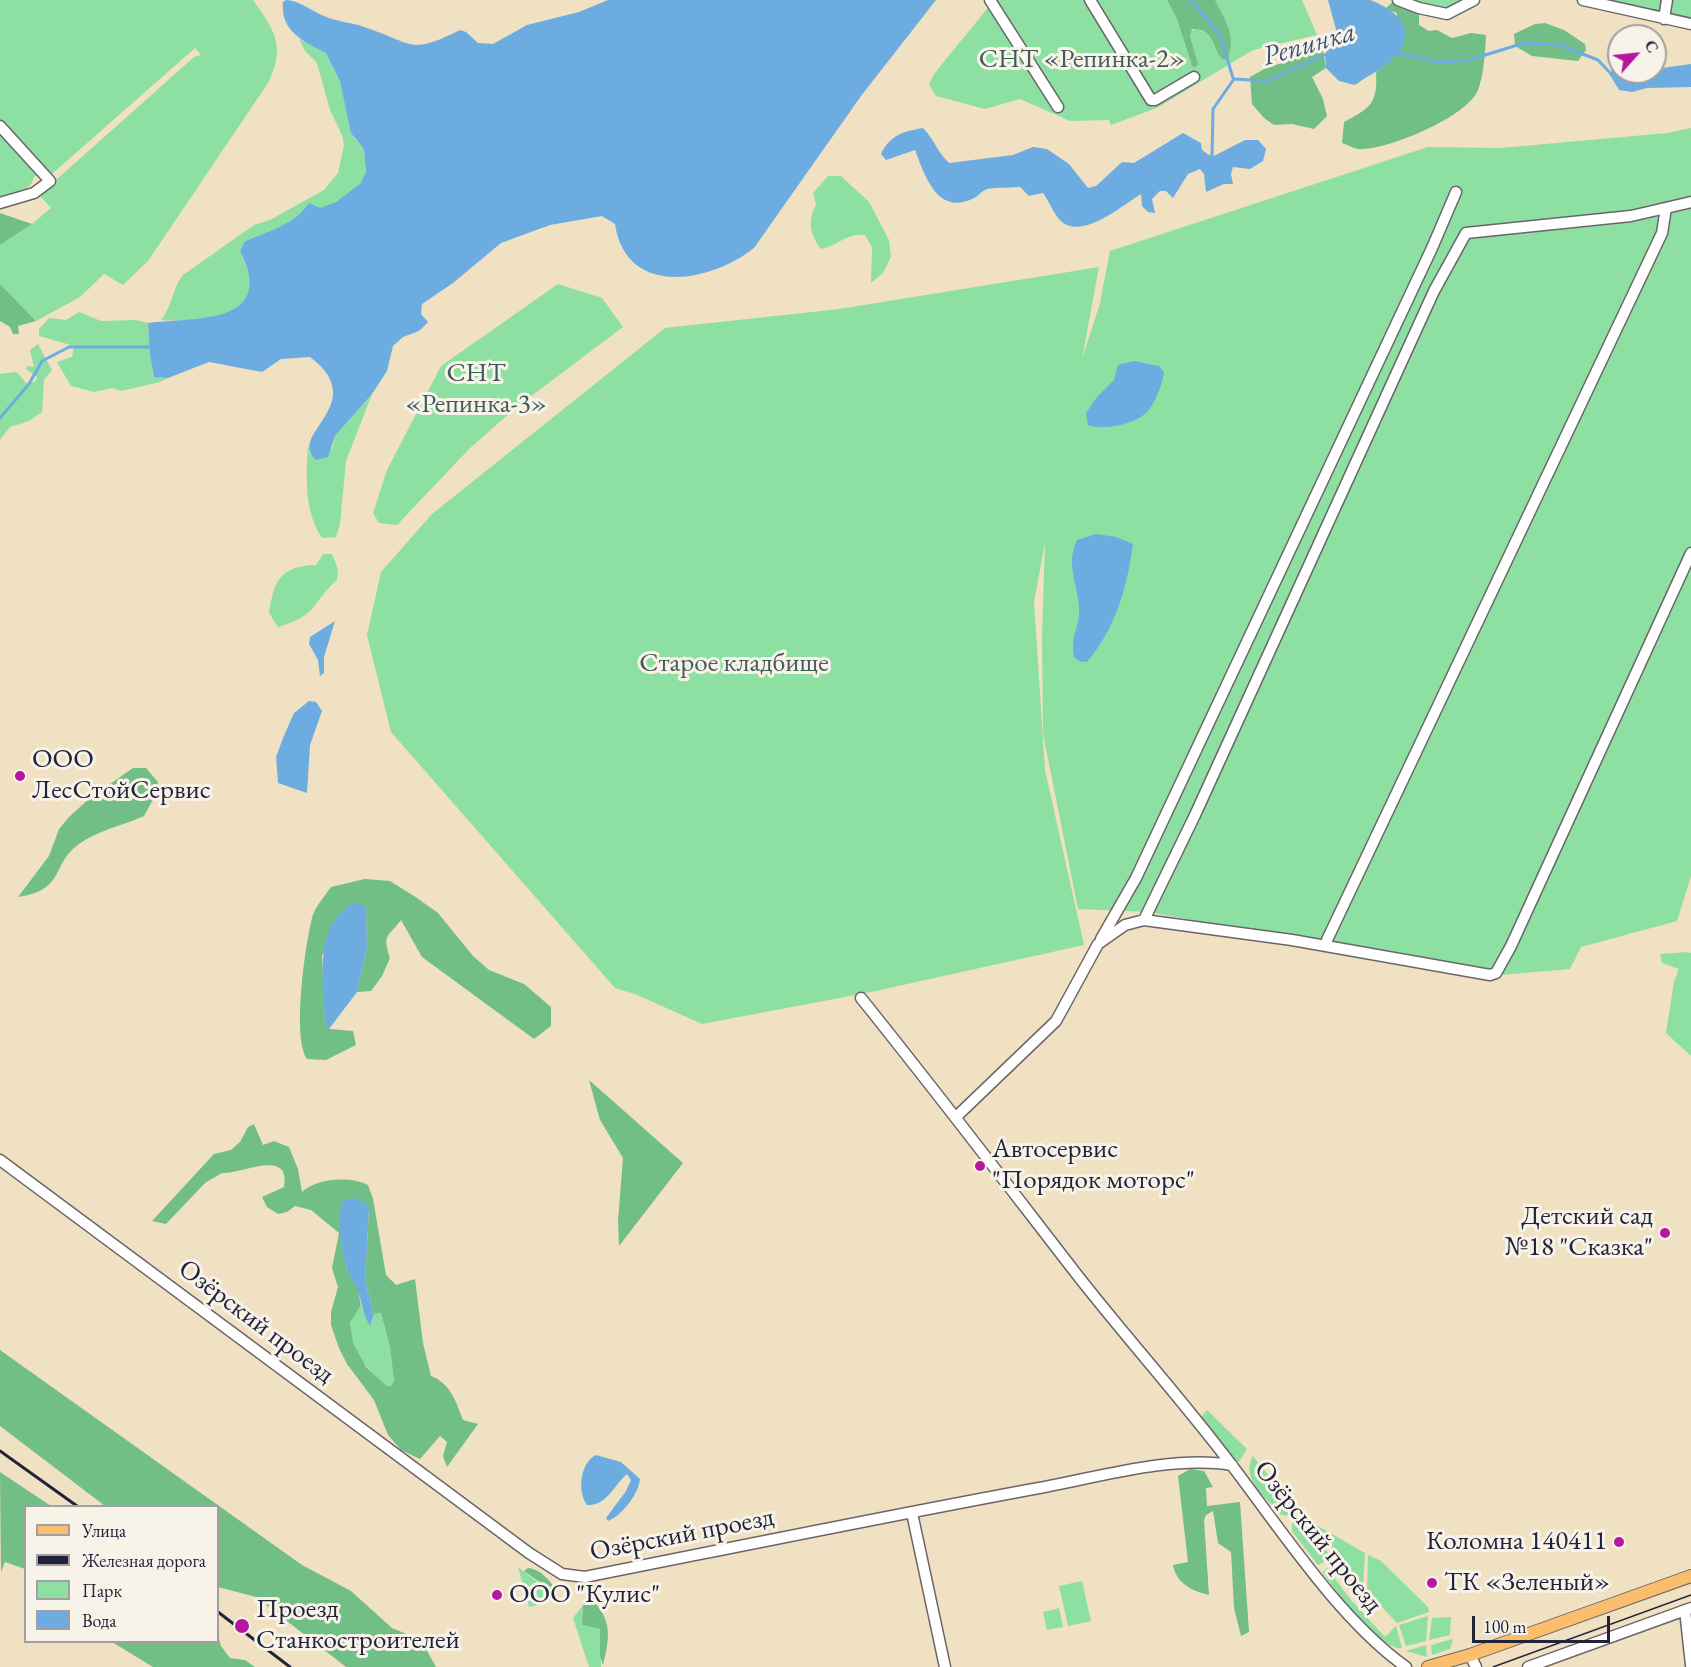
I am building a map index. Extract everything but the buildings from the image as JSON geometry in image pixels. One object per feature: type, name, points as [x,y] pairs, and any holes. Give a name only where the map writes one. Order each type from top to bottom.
[{"type":"main road","points":[[1428,1667],[1470,1655],[1691,1576]]},
{"type":"street","points":[[990,0],[1058,107]]},
{"type":"street","points":[[1090,0],[1151,100],[1155,100],[1194,77]]},
{"type":"street","points":[[1398,0],[1419,9],[1447,14],[1474,0]]},
{"type":"street","points":[[1583,0],[1691,24]]},
{"type":"street","points":[[1664,19],[1667,0]]},
{"type":"street","points":[[0,126],[50,181],[34,193],[0,203]]},
{"type":"street","points":[[957,1116],[1056,1021],[1136,878],[1432,248],[1456,192]]},
{"type":"street","points":[[1144,920],[1195,816],[1434,291],[1466,233],[1631,216],[1691,202]]},
{"type":"street","points":[[1327,940],[1662,233],[1666,208]]},
{"type":"street","points":[[1098,944],[1125,925],[1144,920],[1292,940],[1490,975],[1496,973],[1511,946],[1691,553]]},
{"type":"street","points":[[861,998],[957,1116],[1079,1278],[1232,1465]]},
{"type":"street","name":"Озёрский проезд","points":[[0,1160],[520,1546],[562,1574],[585,1577],[1172,1464],[1212,1461],[1232,1465],[1361,1628],[1406,1667]]},
{"type":"street","points":[[912,1513],[945,1667]]},
{"type":"street","points":[[1528,1667],[1688,1609],[1691,1665]]},
{"type":"street","points":[[1470,1655],[1476,1667]]},
{"type":"green space","points":[[0,0],[253,0],[276,39],[276,59],[268,83],[148,261],[123,285],[104,274],[80,297],[36,321],[0,284],[0,245],[51,208],[39,195],[194,57],[201,55],[195,48],[52,174],[46,171],[34,177],[25,189],[0,197]]},
{"type":"green space","name":"СНТ «Репинка-2»","points":[[988,0],[1167,0],[1177,19],[1192,66],[1197,61],[1189,32],[1196,29],[1208,33],[1216,42],[1228,26],[1215,0],[1302,0],[1317,35],[1253,50],[1157,108],[1111,125],[1109,120],[1070,121],[1020,99],[985,109],[936,96],[929,84],[934,74],[991,4]]},
{"type":"green space","points":[[1167,0],[1215,0],[1230,35],[1228,58],[1223,60],[1209,35],[1192,29],[1190,36],[1198,64],[1196,67],[1192,66],[1177,19]]},
{"type":"green space","points":[[1395,0],[1419,8],[1419,25],[1429,31],[1437,30],[1452,38],[1471,33],[1486,35],[1480,84],[1471,100],[1444,120],[1427,129],[1376,147],[1355,148],[1342,143],[1344,122],[1370,104],[1376,91],[1376,72],[1390,61],[1397,13],[1385,9]]},
{"type":"green space","points":[[1398,0],[1474,0],[1447,14]]},
{"type":"green space","points":[[1583,0],[1691,0],[1691,24]]},
{"type":"green space","points":[[1545,23],[1564,30],[1585,44],[1586,50],[1578,61],[1532,56],[1515,46],[1514,34],[1535,24]]},
{"type":"green space","points":[[299,39],[326,53],[340,81],[354,138],[364,148],[366,172],[360,184],[348,195],[326,207],[302,213],[286,225],[244,242],[240,251],[247,267],[250,291],[244,304],[235,310],[210,318],[161,320],[183,275],[254,225],[270,220],[324,190],[338,173],[344,145],[342,135],[330,110],[317,63],[305,51]]},
{"type":"green space","points":[[1323,50],[1326,68],[1312,77],[1323,99],[1327,116],[1314,129],[1292,124],[1274,125],[1264,118],[1252,104],[1250,77],[1266,68]]},
{"type":"green space","name":"Старое кладбище","points":[[1691,128],[1691,876],[1677,921],[1581,947],[1570,969],[1501,975],[1148,912],[1078,909],[1043,734],[1042,636],[1045,543],[1034,602],[1045,770],[1084,945],[871,992],[702,1024],[635,994],[615,988],[391,732],[367,635],[381,572],[432,514],[665,328],[839,309],[1099,267],[1082,359],[1100,303],[1110,251],[1428,147],[1501,148],[1667,133]]},
{"type":"green space","points":[[828,176],[841,176],[869,202],[889,240],[891,257],[883,273],[871,283],[872,247],[865,235],[852,236],[821,249],[814,238],[811,227],[811,217],[816,205],[813,193]]},
{"type":"green space","points":[[0,213],[32,224],[0,245]]},
{"type":"green space","points":[[0,284],[36,321],[18,326],[19,334],[13,334],[10,327],[0,321]]},
{"type":"green space","name":"СНТ «Репинка-3»","points":[[558,284],[602,298],[623,327],[518,406],[470,448],[397,525],[379,523],[373,513],[387,470],[441,366]]},
{"type":"green space","points":[[79,312],[101,321],[136,320],[148,323],[154,377],[168,378],[121,391],[112,388],[94,392],[71,386],[57,362],[72,357],[74,346],[39,336],[39,329],[49,318],[66,320]]},
{"type":"green space","points":[[38,344],[52,370],[44,380],[42,412],[29,421],[10,427],[0,440],[0,374],[17,372],[26,383],[35,382],[37,377],[26,369],[27,366],[34,367],[30,350]]},
{"type":"green space","points":[[372,394],[346,461],[340,524],[336,537],[322,538],[312,516],[307,493],[308,445],[310,455],[332,449],[335,436]]},
{"type":"green space","points":[[323,554],[332,554],[338,569],[337,580],[308,613],[291,623],[278,627],[269,613],[274,592],[281,577],[295,568],[316,565]]},
{"type":"green space","points":[[133,768],[146,768],[158,782],[156,794],[144,816],[86,839],[70,852],[44,889],[18,897],[49,856],[59,829],[69,817],[90,798]]},
{"type":"green space","points":[[365,879],[390,881],[438,913],[473,956],[489,970],[524,984],[551,1007],[551,1026],[534,1039],[422,957],[401,920],[388,936],[390,958],[382,976],[371,991],[357,992],[367,948],[366,907],[322,955],[325,1022],[330,1029],[353,1031],[356,1045],[326,1060],[307,1059],[300,1032],[300,1012],[303,969],[313,914],[331,887]]},
{"type":"green space","points":[[1691,953],[1691,1056],[1666,1033],[1674,982],[1679,969],[1662,963],[1660,954]]},
{"type":"green space","points":[[589,1080],[683,1163],[619,1246],[618,1221],[623,1158],[600,1120]]},
{"type":"green space","points":[[254,1124],[263,1145],[274,1141],[289,1147],[298,1169],[302,1192],[316,1184],[334,1180],[352,1180],[368,1185],[373,1199],[386,1275],[396,1285],[415,1279],[423,1343],[431,1376],[448,1388],[463,1420],[478,1424],[447,1467],[443,1456],[447,1442],[440,1436],[420,1459],[401,1450],[388,1435],[374,1400],[347,1364],[331,1325],[331,1312],[338,1287],[332,1268],[339,1233],[311,1210],[295,1206],[287,1212],[278,1214],[267,1207],[262,1197],[284,1187],[284,1175],[280,1168],[262,1166],[222,1173],[205,1183],[166,1224],[152,1221],[214,1154],[231,1150],[240,1142],[248,1127]],"holes":[[[369,1210],[365,1280],[374,1314],[381,1313],[390,1348],[394,1381],[391,1386],[387,1386],[366,1367],[353,1343],[350,1323],[361,1305],[358,1290],[346,1267],[340,1225]]]},
{"type":"green space","points":[[361,1305],[370,1325],[374,1314],[381,1313],[390,1349],[394,1381],[391,1386],[387,1386],[367,1367],[353,1344],[350,1326]]},
{"type":"green space","points":[[0,1350],[218,1505],[104,1505],[0,1426]]},
{"type":"green space","points":[[1207,1410],[1247,1449],[1239,1462],[1200,1418]]},
{"type":"green space","points":[[1253,1456],[1295,1508],[1286,1516],[1280,1514],[1252,1480],[1250,1464]]},
{"type":"green space","points":[[1190,1469],[1204,1471],[1213,1487],[1206,1488],[1207,1506],[1240,1502],[1249,1632],[1241,1636],[1234,1608],[1231,1552],[1218,1543],[1213,1511],[1206,1515],[1204,1520],[1209,1595],[1181,1581],[1173,1565],[1188,1562],[1178,1476]]},
{"type":"green space","points":[[0,1472],[50,1505],[24,1505],[24,1569],[5,1562],[1,1572]]},
{"type":"green space","points":[[219,1506],[302,1565],[351,1591],[392,1628],[421,1640],[436,1667],[346,1667],[256,1597],[219,1587]]},
{"type":"green space","points":[[1300,1516],[1332,1558],[1318,1565],[1292,1531],[1292,1524]]},
{"type":"green space","points":[[1311,1522],[1365,1553],[1363,1586],[1336,1555]]},
{"type":"green space","points":[[1368,1555],[1381,1561],[1428,1607],[1429,1612],[1397,1623],[1367,1591]]},
{"type":"green space","points":[[518,1567],[552,1593],[543,1604],[529,1607]]},
{"type":"green space","points":[[528,1568],[546,1577],[558,1595],[524,1571]]},
{"type":"green space","points":[[1327,1568],[1350,1599],[1385,1637],[1396,1626],[1402,1648],[1382,1640],[1370,1630],[1322,1572]]},
{"type":"green space","points":[[1082,1581],[1091,1621],[1068,1626],[1059,1586]]},
{"type":"green space","points":[[594,1602],[607,1624],[608,1639],[603,1665],[600,1656],[600,1629],[582,1625],[583,1605]]},
{"type":"green space","points":[[583,1605],[582,1625],[600,1629],[601,1667],[589,1667],[573,1618]]},
{"type":"green space","points":[[1059,1608],[1063,1627],[1047,1630],[1043,1612]]},
{"type":"green space","points":[[1428,1616],[1426,1641],[1406,1646],[1399,1625]]},
{"type":"green space","points":[[1451,1617],[1450,1635],[1429,1640],[1432,1618]]},
{"type":"green space","points":[[219,1639],[221,1646],[230,1658],[245,1660],[255,1667],[153,1667],[114,1643],[219,1643]]},
{"type":"green space","points":[[1453,1639],[1450,1649],[1432,1655],[1431,1645]]},
{"type":"green space","points":[[1426,1645],[1427,1657],[1406,1651]]},
{"type":"water","points":[[291,0],[329,18],[359,25],[403,42],[420,45],[460,30],[466,32],[478,43],[493,44],[527,25],[579,12],[608,0],[936,0],[861,96],[754,248],[736,260],[715,269],[694,275],[672,277],[652,273],[635,264],[622,248],[615,224],[602,216],[550,225],[501,243],[453,283],[422,304],[421,314],[428,322],[419,331],[403,337],[393,346],[387,371],[372,394],[335,436],[328,457],[316,460],[310,450],[311,440],[331,403],[333,389],[327,374],[310,357],[281,359],[262,372],[209,362],[168,378],[154,377],[150,355],[148,323],[207,317],[226,313],[240,305],[248,293],[249,275],[240,251],[244,242],[288,223],[309,203],[320,208],[336,202],[360,184],[366,172],[364,149],[351,133],[340,81],[326,53],[302,40],[289,28],[283,12],[283,2]]},
{"type":"water","points":[[1328,0],[1370,0],[1388,9],[1401,21],[1404,29],[1403,46],[1392,60],[1355,85],[1339,81],[1326,68],[1325,54],[1337,33]]},
{"type":"water","points":[[1691,64],[1691,87],[1647,88],[1632,92],[1619,90],[1615,84],[1667,84],[1667,67]]},
{"type":"water","points":[[923,128],[949,163],[1013,155],[1033,147],[1047,149],[1069,164],[1088,188],[1096,186],[1122,162],[1134,163],[1183,133],[1201,143],[1202,150],[1212,157],[1245,140],[1258,140],[1266,149],[1263,161],[1250,169],[1233,167],[1231,174],[1233,184],[1224,184],[1206,192],[1204,174],[1200,169],[1188,174],[1173,198],[1166,191],[1160,191],[1152,199],[1155,213],[1148,212],[1142,206],[1141,194],[1102,219],[1080,227],[1070,226],[1061,221],[1043,193],[1029,196],[1020,187],[987,189],[972,199],[960,203],[950,202],[934,190],[915,150],[886,160],[881,154],[893,138]]},
{"type":"water","points":[[1134,361],[1159,366],[1164,372],[1158,393],[1150,408],[1135,420],[1119,425],[1095,427],[1088,425],[1086,413],[1097,397],[1114,380],[1118,365]]},
{"type":"water","points":[[1096,534],[1116,537],[1133,544],[1119,606],[1106,635],[1087,662],[1079,661],[1074,657],[1073,644],[1079,606],[1072,559],[1077,540]]},
{"type":"water","points":[[335,621],[324,657],[324,673],[320,676],[318,660],[309,644],[310,637]]},
{"type":"water","points":[[309,701],[316,702],[322,711],[310,745],[307,793],[278,783],[276,757],[294,713]]},
{"type":"water","points":[[354,903],[366,907],[367,948],[357,992],[329,1029],[325,1022],[323,990],[323,956],[326,940],[332,925],[341,913]]},
{"type":"water","points":[[353,1198],[366,1203],[369,1210],[365,1280],[374,1314],[370,1326],[358,1291],[346,1267],[342,1248],[341,1208],[343,1201]]},
{"type":"water","points":[[596,1455],[621,1462],[640,1479],[637,1491],[629,1503],[619,1514],[608,1521],[606,1518],[626,1491],[631,1480],[627,1474],[605,1499],[587,1505],[581,1485],[583,1471],[586,1464]]},
{"type":"waterway","points":[[1191,0],[1220,35],[1233,78]]},
{"type":"waterway","name":"Репинка","points":[[1397,53],[1440,62],[1469,60],[1524,43],[1560,45],[1598,60],[1607,70]]},
{"type":"waterway","name":"Репинка","points":[[1210,157],[1212,157],[1213,109],[1234,79],[1267,81],[1329,53]]},
{"type":"waterway","points":[[0,418],[29,384],[42,361],[69,347],[149,347]]},
{"type":"tram line","points":[[1493,1667],[1691,1595]]},
{"type":"railway","points":[[0,1451],[76,1505]]},
{"type":"railway","points":[[219,1613],[290,1667]]},
{"type":"place","name":"ООО ЛесСтойСервис","points":[[20,776]]},
{"type":"place","name":"Автосервис \"Порядок моторс\"","points":[[980,1166]]},
{"type":"place","name":"Детский сад №18 \"Сказка\"","points":[[1665,1233]]},
{"type":"place","name":"Коломна 140411","points":[[1619,1542]]},
{"type":"place","name":"ТК «Зеленый»","points":[[1432,1583]]},
{"type":"place","name":"ООО \"Кулис\"","points":[[497,1595]]},
{"type":"place","name":"Проезд Станкостроителей","points":[[242,1626]]}]
